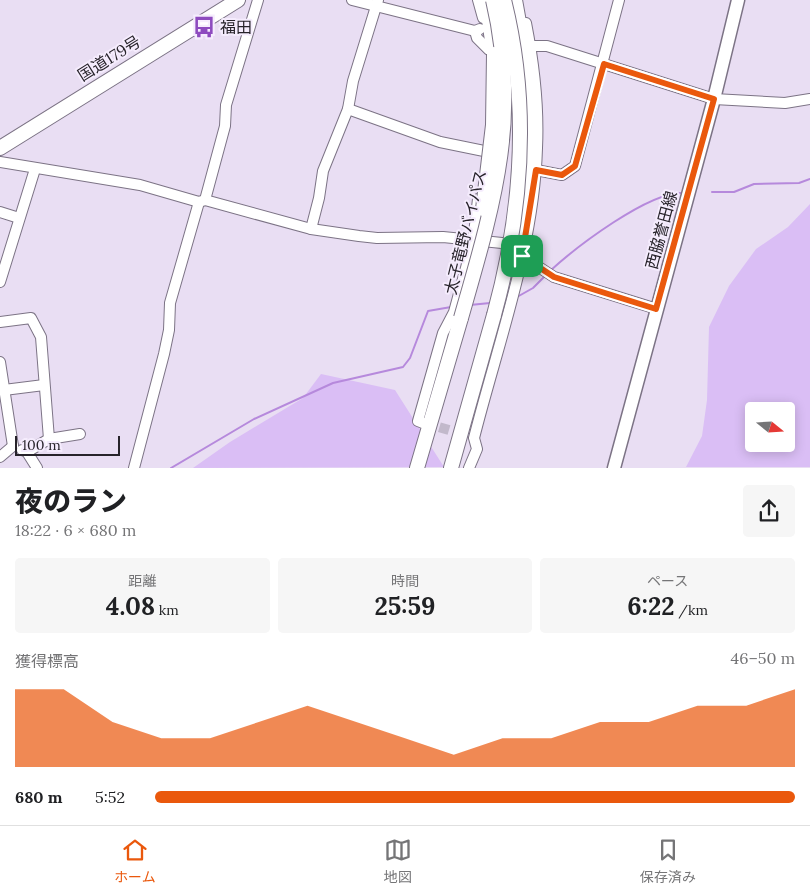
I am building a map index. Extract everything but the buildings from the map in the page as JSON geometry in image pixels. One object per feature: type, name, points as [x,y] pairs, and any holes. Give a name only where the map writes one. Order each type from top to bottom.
[{"type":"highway","name":"国道179号","points":[[0,148],[238,0]]},
{"type":"highway","points":[[472,281],[494,125],[491,52],[486,0]]},
{"type":"highway","name":"太子竜野バイパス","points":[[417,468],[472,281],[496,188],[505,124],[506,90],[503,54],[493,0]]},
{"type":"highway","points":[[451,468],[494,316],[511,240],[521,124],[515,52],[504,0]]},
{"type":"highway","points":[[511,240],[521,223],[531,139],[527,48],[515,0]]},
{"type":"main road","name":"西脇誉田線","points":[[614,468],[714,99],[738,0]]},
{"type":"street","points":[[134,468],[164,354],[169,330],[170,303],[225,126],[226,106],[258,0]]},
{"type":"street","points":[[352,0],[377,3],[480,29]]},
{"type":"street","points":[[420,422],[443,333],[454,312],[473,242],[490,98],[491,52],[477,38],[480,29],[478,0]]},
{"type":"street","points":[[470,468],[477,449],[471,437],[522,256],[536,170],[537,104],[521,0]]},
{"type":"street","points":[[536,170],[562,175],[575,166],[604,64],[619,0]]},
{"type":"street","points":[[311,229],[320,198],[323,171],[348,109],[353,81],[377,3]]},
{"type":"street","points":[[527,48],[548,46],[714,99],[785,103],[810,99]]},
{"type":"street","points":[[348,109],[440,142],[484,151]]},
{"type":"street","points":[[0,162],[140,185],[311,229],[377,238],[442,237],[473,242],[502,243],[554,277],[656,309]]},
{"type":"street","points":[[0,282],[35,169]]},
{"type":"street","points":[[0,212],[19,218]]},
{"type":"street","points":[[0,322],[31,318],[41,337],[49,439]]},
{"type":"street","points":[[0,362],[13,446]]},
{"type":"street","points":[[4,390],[44,385]]},
{"type":"street","points":[[27,452],[49,439],[80,434]]},
{"type":"street","points":[[13,446],[27,452],[37,468]]},
{"type":"street","points":[[0,457],[13,446]]},
{"type":"shaded area","points":[[810,204],[810,467],[686,467],[702,436],[707,400],[709,327],[729,286],[756,249],[788,227]]},
{"type":"shaded area","points":[[321,374],[395,390],[444,467],[193,468],[230,442],[303,398]]},
{"type":"waterway","points":[[712,192],[734,192],[754,184],[799,183],[810,179]]},
{"type":"waterway","points":[[550,271],[594,235],[633,210],[652,201],[684,193]]},
{"type":"waterway","points":[[517,297],[533,288],[545,276]]},
{"type":"waterway","points":[[470,305],[490,303]]},
{"type":"waterway","points":[[171,468],[254,419],[333,383],[403,367],[410,358],[428,311],[451,307]]},
{"type":"tunnel","points":[[425,423],[466,435]]},
{"type":"place","name":"福田","points":[[204,27]]},
{"type":"route","points":[[604,64],[714,99],[656,309],[554,277],[522,256],[531,211],[536,170],[562,175],[569,172],[575,166],[604,64]]}]
